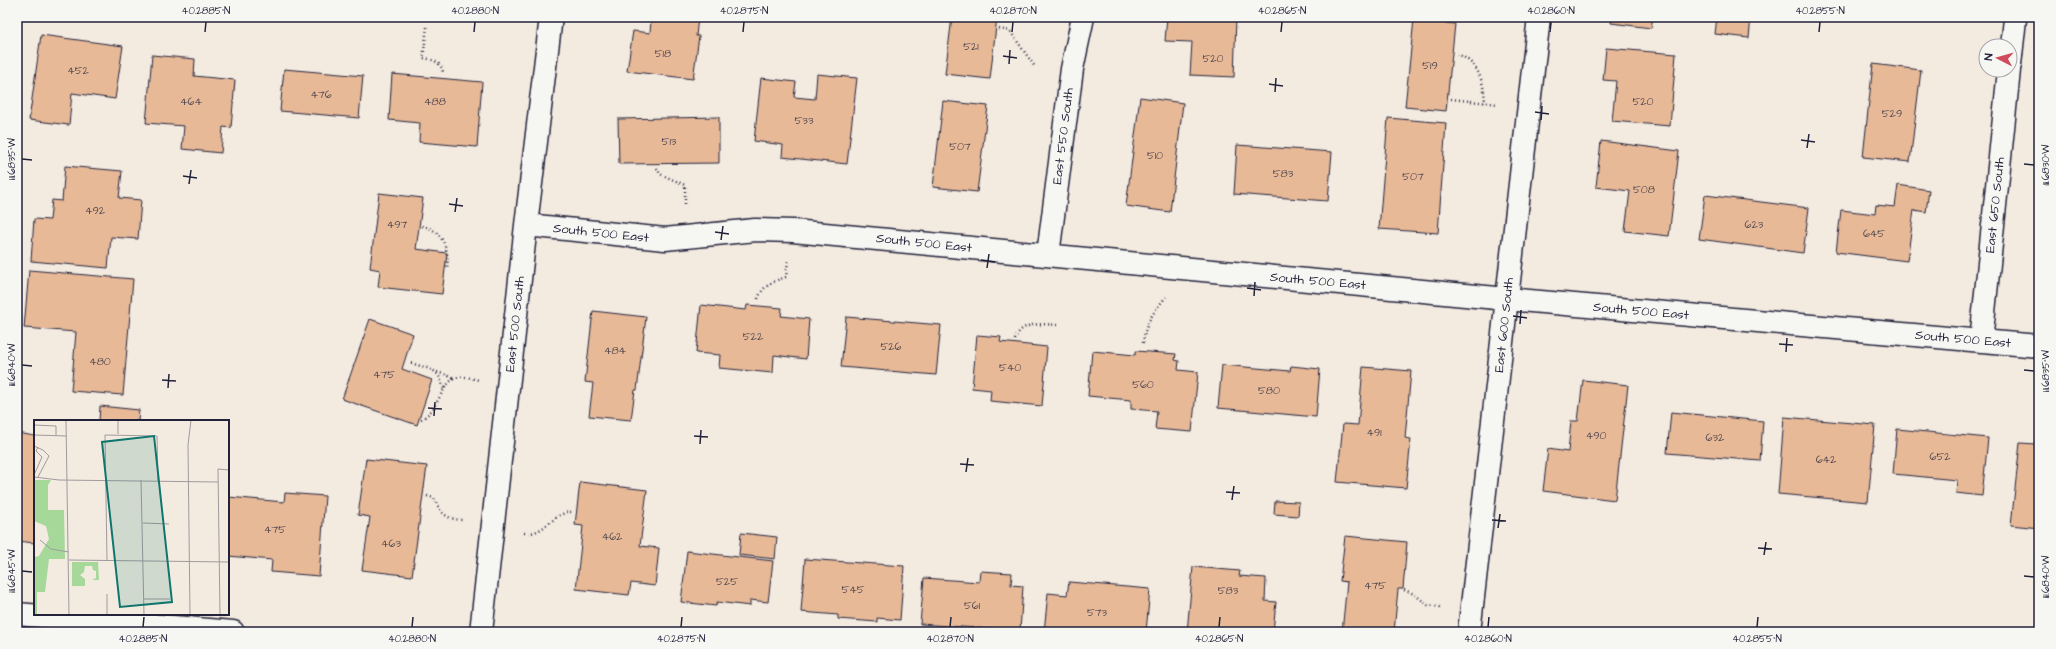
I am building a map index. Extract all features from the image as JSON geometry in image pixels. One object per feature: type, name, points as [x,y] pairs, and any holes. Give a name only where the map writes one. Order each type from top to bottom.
[{"type":"street","name":"East 500 South","points":[[481,632],[526,225],[551,17]]},
{"type":"street","name":"East 550 South","points":[[1048,255],[1072,69],[1083,17]]},
{"type":"street","name":"East 600 South","points":[[1469,632],[1539,17]]},
{"type":"street","points":[[2013,38],[2015,19]]},
{"type":"street","name":"East 650 South","points":[[1981,340],[2009,78]]},
{"type":"street","name":"South 500 East","points":[[526,225],[665,239],[740,231],[793,230],[1507,299],[2039,346]]},
{"type":"street","points":[[17,614],[233,632]]},
{"type":"path","points":[[427,27],[423,58],[438,63],[442,68],[443,73]]},
{"type":"path","points":[[999,29],[1010,31],[1036,67]]},
{"type":"path","points":[[1457,54],[1470,61],[1476,67],[1483,86],[1485,102]]},
{"type":"path","points":[[1451,99],[1498,104]]},
{"type":"path","points":[[657,168],[664,176],[685,184],[685,206]]},
{"type":"path","points":[[422,226],[428,227],[440,235],[448,253],[447,269]]},
{"type":"path","points":[[758,299],[760,293],[766,287],[786,277],[788,261]]},
{"type":"path","points":[[1143,343],[1144,333],[1150,316],[1166,297]]},
{"type":"path","points":[[1015,340],[1018,332],[1023,328],[1036,324],[1058,325]]},
{"type":"path","points":[[411,363],[456,378],[460,377],[479,380]]},
{"type":"path","points":[[436,372],[440,376],[444,390]]},
{"type":"path","points":[[421,419],[430,413],[444,390],[456,378]]},
{"type":"path","points":[[427,496],[434,498],[442,514],[451,519],[462,520]]},
{"type":"path","points":[[524,534],[535,533],[563,513],[574,512]]},
{"type":"path","points":[[1404,590],[1414,594],[1428,605],[1440,607]]},
{"type":"building","points":[[656,17],[698,17],[696,36],[699,36],[693,79],[627,71],[633,31],[650,33],[651,20],[655,21]]},
{"type":"building","points":[[952,17],[997,17],[990,79],[945,74]]},
{"type":"building","points":[[1167,17],[1236,17],[1234,77],[1190,75],[1192,42],[1165,41]]},
{"type":"building","points":[[1612,17],[1653,17],[1651,28],[1611,23]]},
{"type":"building","points":[[1717,17],[1751,17],[1749,38],[1715,34]]},
{"type":"building","points":[[1414,19],[1455,24],[1446,111],[1405,107]]},
{"type":"building","points":[[41,35],[123,46],[115,99],[72,93],[69,125],[29,120]]},
{"type":"building","points":[[1606,48],[1676,54],[1670,126],[1612,121],[1616,81],[1603,80]]},
{"type":"building","points":[[152,55],[195,59],[194,76],[235,80],[231,128],[223,127],[221,153],[182,149],[184,126],[146,123]]},
{"type":"building","points":[[1873,64],[1921,70],[1910,162],[1863,157]]},
{"type":"building","points":[[284,69],[363,76],[359,118],[280,111]]},
{"type":"building","points":[[392,74],[482,82],[477,147],[419,142],[420,123],[389,120]]},
{"type":"building","points":[[817,74],[857,78],[847,164],[782,157],[783,145],[754,141],[761,78],[796,82],[794,97],[815,99]]},
{"type":"building","points":[[1140,97],[1183,103],[1170,212],[1126,206]]},
{"type":"building","points":[[943,101],[988,106],[977,192],[933,187]]},
{"type":"building","points":[[719,117],[719,163],[619,164],[618,119]]},
{"type":"building","points":[[1388,118],[1446,123],[1438,233],[1379,229]]},
{"type":"building","points":[[1601,141],[1679,151],[1669,236],[1625,231],[1630,191],[1596,187]]},
{"type":"building","points":[[1237,145],[1332,152],[1328,201],[1234,194]]},
{"type":"building","points":[[65,166],[122,171],[119,198],[141,200],[138,239],[111,237],[108,268],[31,261],[34,219],[50,220],[52,200],[62,201]]},
{"type":"building","points":[[1898,185],[1929,190],[1926,212],[1914,210],[1907,261],[1836,252],[1841,210],[1875,214],[1876,205],[1895,207]]},
{"type":"building","points":[[379,193],[423,198],[416,249],[447,253],[442,294],[378,287],[380,270],[370,268]]},
{"type":"building","points":[[1705,195],[1809,208],[1803,253],[1699,239]]},
{"type":"building","points":[[29,270],[133,279],[123,395],[71,391],[76,332],[24,328]]},
{"type":"building","points":[[701,305],[746,310],[747,305],[782,308],[781,316],[809,319],[806,359],[774,355],[773,373],[719,368],[720,355],[696,353]]},
{"type":"building","points":[[593,311],[646,317],[637,390],[635,390],[631,420],[589,416],[593,383],[585,382]]},
{"type":"building","points":[[846,317],[941,325],[936,375],[841,367]]},
{"type":"building","points":[[370,319],[413,334],[402,369],[432,380],[417,425],[342,399]]},
{"type":"building","points":[[977,335],[1001,337],[1000,342],[1047,347],[1042,406],[990,401],[991,390],[972,388]]},
{"type":"building","points":[[1092,351],[1135,355],[1136,351],[1176,354],[1175,360],[1179,361],[1178,370],[1198,372],[1192,432],[1155,429],[1157,411],[1131,409],[1131,400],[1088,396]]},
{"type":"building","points":[[1222,365],[1290,371],[1291,366],[1320,369],[1316,417],[1218,408]]},
{"type":"building","points":[[1363,367],[1411,371],[1405,438],[1411,439],[1406,488],[1337,482],[1343,424],[1358,425]]},
{"type":"building","points":[[1583,380],[1628,385],[1615,500],[1543,491],[1548,449],[1568,452],[1571,421],[1578,421]]},
{"type":"building","points":[[100,406],[139,410],[138,420],[99,420]]},
{"type":"building","points":[[1671,412],[1763,421],[1760,461],[1667,453]]},
{"type":"building","points":[[1784,417],[1875,425],[1868,502],[1778,494]]},
{"type":"building","points":[[2038,425],[2039,528],[2011,525],[2020,443],[2036,444]]},
{"type":"building","points":[[1897,429],[1988,438],[1982,496],[1956,493],[1957,480],[1893,474]]},
{"type":"building","points":[[17,433],[34,436],[34,543],[17,541]]},
{"type":"building","points":[[366,459],[427,466],[412,576],[362,570],[370,517],[358,515]]},
{"type":"building","points":[[580,482],[647,490],[640,546],[659,548],[655,586],[631,583],[629,595],[576,589],[583,526],[575,525]]},
{"type":"building","points":[[285,493],[325,496],[319,576],[271,572],[272,560],[229,556],[229,497],[284,502]]},
{"type":"building","points":[[1275,501],[1299,502],[1298,516],[1274,514]]},
{"type":"building","points":[[741,533],[777,537],[775,559],[739,555]]},
{"type":"building","points":[[1345,536],[1407,542],[1403,589],[1398,589],[1394,632],[1342,632],[1347,582],[1340,581]]},
{"type":"building","points":[[687,551],[773,561],[768,602],[750,600],[750,606],[717,602],[716,606],[681,602]]},
{"type":"building","points":[[805,559],[904,566],[900,620],[877,618],[877,622],[838,619],[838,615],[801,612]]},
{"type":"building","points":[[1193,567],[1240,571],[1239,576],[1266,578],[1265,601],[1276,602],[1273,632],[1187,632]]},
{"type":"building","points":[[980,571],[1012,573],[1011,585],[1023,586],[1020,631],[920,624],[924,578],[979,582]]},
{"type":"building","points":[[1069,582],[1150,589],[1146,632],[1070,630],[1070,632],[1044,632],[1048,593],[1067,595]]}]
